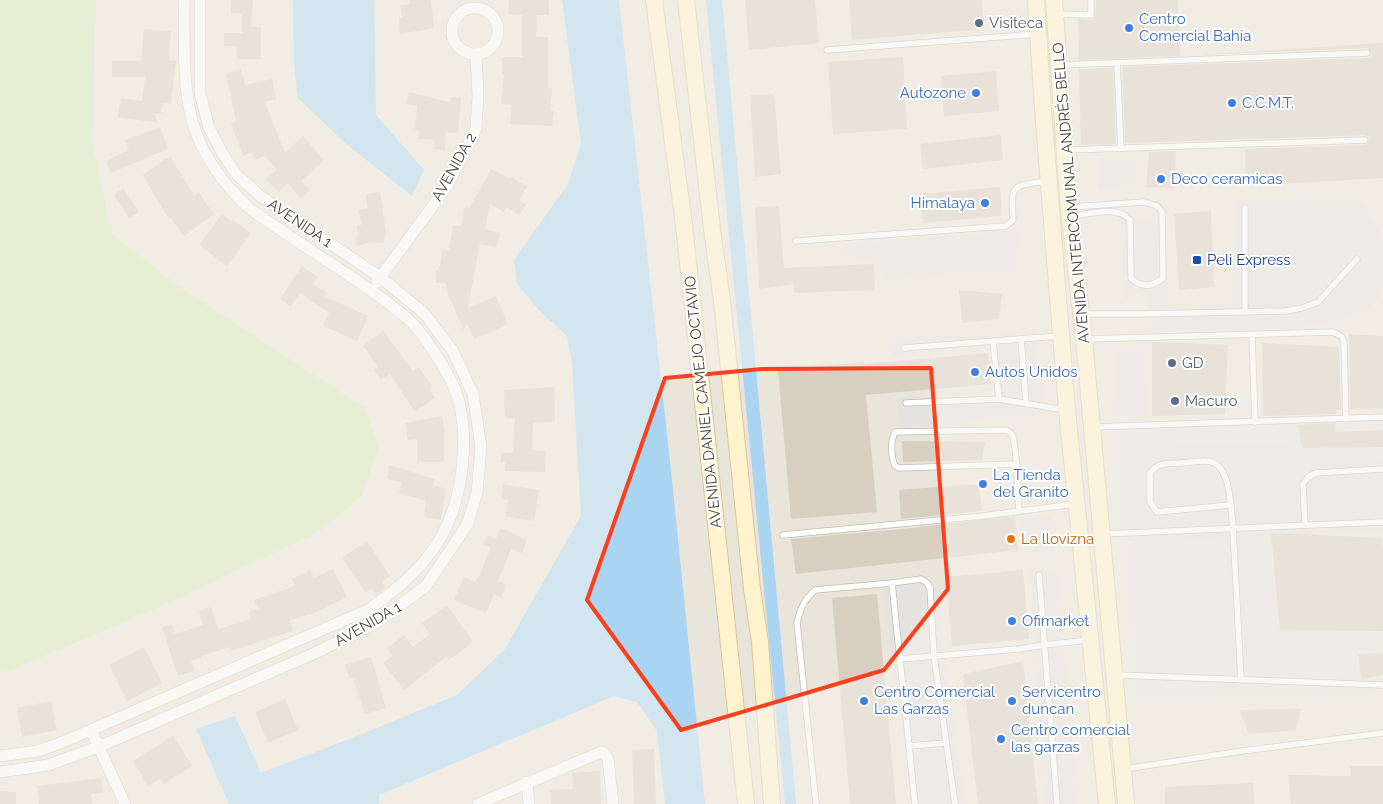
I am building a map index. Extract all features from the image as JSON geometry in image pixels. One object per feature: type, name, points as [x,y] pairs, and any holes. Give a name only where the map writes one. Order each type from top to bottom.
[{"type":"main road","name":"AVENIDA DANIEL CAMEJO OCTAVIO","points":[[654,0],[686,244],[746,804]]},
{"type":"main road","name":"AVENIDA DANIEL CAMEJO OCTAVIO","points":[[686,0],[723,311],[752,589],[760,642],[772,804]]},
{"type":"main road","name":"AVENIDA INTERCOMUNAL ANDRÉS BELLO","points":[[1036,0],[1067,410],[1108,804]]},
{"type":"main road","name":"AVENIDA INTERCOMUNAL ANDRÉS BELLO","points":[[1054,7],[1070,212],[1084,339],[1126,804]]},
{"type":"street","name":"AVENIDA 1","points":[[0,756],[38,751],[91,730],[368,610],[397,590],[419,568],[440,539],[452,514],[460,484],[463,457],[461,420],[456,392],[445,368],[410,320],[371,290],[250,209],[234,194],[212,166],[194,130],[187,105],[184,76],[184,0]]},
{"type":"street","name":"AVENIDA 1","points":[[0,772],[48,765],[98,747],[315,653],[376,623],[426,586],[467,525],[477,493],[481,447],[472,394],[453,351],[425,314],[380,277],[260,196],[236,174],[209,128],[200,93],[200,0]]},
{"type":"street","points":[[480,8],[495,20],[497,33],[496,39],[488,49],[476,54],[463,51],[454,41],[452,35],[453,22],[461,12],[480,8]]},
{"type":"street","name":"AVENIDA 2","points":[[371,290],[448,185],[476,128],[478,96],[476,54]]},
{"type":"street","points":[[207,680],[214,697]]},
{"type":"street","points":[[91,730],[125,804]]},
{"type":"street","points":[[478,804],[598,752],[604,753],[608,758],[613,804]]},
{"type":"street","points":[[527,782],[529,804]]},
{"type":"lane","points":[[1054,7],[1091,15],[1091,0]]},
{"type":"lane","points":[[827,50],[1039,34]]},
{"type":"lane","points":[[1058,65],[1367,53]]},
{"type":"lane","points":[[1117,63],[1121,148]]},
{"type":"lane","points":[[1065,150],[1365,140]]},
{"type":"lane","points":[[796,241],[1006,226],[1013,220],[1012,195],[1014,190],[1020,185],[1049,181]]},
{"type":"lane","points":[[1145,202],[1156,206],[1162,212],[1163,278],[1156,284],[1146,286],[1137,284],[1131,278],[1130,220],[1125,214],[1116,212],[1070,212],[1145,202]]},
{"type":"lane","points":[[1244,208],[1245,311]]},
{"type":"lane","points":[[1081,314],[1286,311],[1302,308],[1318,302],[1357,258]]},
{"type":"lane","points":[[1084,339],[1334,332],[1342,337],[1344,342],[1346,419]]},
{"type":"lane","points":[[1252,335],[1255,422]]},
{"type":"lane","points":[[904,348],[1061,336]]},
{"type":"lane","points":[[1022,339],[1026,403]]},
{"type":"lane","points":[[993,341],[999,399]]},
{"type":"lane","points":[[906,403],[999,399],[1067,410]]},
{"type":"lane","points":[[1091,427],[1383,418]]},
{"type":"lane","points":[[1016,464],[899,468],[894,466],[892,460],[893,437],[895,432],[1006,430],[1014,437],[1016,464],[1019,510]]},
{"type":"lane","points":[[1230,505],[1157,512],[1150,502],[1150,473],[1159,464],[1211,462],[1221,468],[1227,481],[1233,528],[1241,680]]},
{"type":"lane","points":[[1305,525],[1303,484],[1308,477],[1316,473],[1383,469]]},
{"type":"lane","points":[[783,535],[982,516],[1077,504]]},
{"type":"lane","points":[[1101,534],[1383,522]]},
{"type":"lane","points":[[1039,575],[1057,804]]},
{"type":"lane","points":[[816,804],[797,624],[800,608],[806,598],[815,590],[892,584],[922,579],[927,582],[930,588],[934,656],[955,804]]},
{"type":"lane","points":[[892,584],[914,804]]},
{"type":"lane","points":[[900,659],[1018,649],[1044,644],[1091,640]]},
{"type":"lane","points":[[1114,675],[1383,686]]},
{"type":"lane","points":[[1123,769],[1242,751],[1383,733]]},
{"type":"lane","points":[[909,746],[946,743]]},
{"type":"highlighted area","points":[[931,368],[948,589],[884,670],[681,730],[587,600],[665,378],[762,369]]},
{"type":"shaded area","points":[[0,0],[1383,0],[1383,804],[0,804]]},
{"type":"shaded area","points":[[1135,157],[1136,184],[1098,191],[1097,158]]},
{"type":"shaded area","points":[[1235,197],[1362,201],[1383,238],[1383,292],[1366,312],[1324,324],[1283,331],[1153,328],[1146,297],[1123,299],[1120,221],[1166,218],[1169,311],[1232,303]]},
{"type":"shaded area","points":[[1018,230],[1020,270],[882,281],[880,262],[839,258],[841,244]]},
{"type":"shaded area","points":[[1037,330],[1043,414],[901,428],[896,398],[1003,397],[994,340],[892,358],[892,338]]},
{"type":"shaded area","points":[[1113,348],[1144,349],[1146,415],[1116,416]]},
{"type":"shaded area","points":[[1383,420],[1383,695],[1135,703],[1113,424]]},
{"type":"shaded area","points":[[1138,441],[1290,445],[1293,463],[1383,462],[1383,531],[1249,536],[1253,630],[1227,636],[1219,539],[1145,537]]},
{"type":"shaded area","points":[[1051,514],[1055,552],[1026,556],[1022,518]]},
{"type":"shaded area","points":[[1056,569],[1078,804],[1046,804],[1030,570]]},
{"type":"shaded area","points":[[935,580],[964,804],[912,804],[883,590]]},
{"type":"green space","points":[[0,0],[95,0],[93,147],[112,234],[186,292],[365,408],[378,448],[362,496],[322,530],[171,602],[6,672],[0,671]]},
{"type":"water","points":[[293,0],[374,0],[376,115],[424,170],[412,196],[345,143],[298,98],[294,63]]},
{"type":"water","points":[[562,0],[619,0],[672,480],[705,804],[665,804],[657,731],[637,702],[614,696],[379,795],[379,804],[229,804],[196,729],[235,716],[261,773],[457,695],[505,649],[581,516],[572,363],[567,336],[539,310],[517,284],[514,260],[568,184],[581,143]]},
{"type":"water","points":[[706,0],[722,0],[796,804],[785,804]]},
{"type":"building","points":[[231,0],[253,0],[251,27],[261,27],[261,59],[237,59],[236,46],[224,46],[224,33],[242,33],[242,14],[231,13]]},
{"type":"building","points":[[409,0],[431,0],[434,28],[400,34],[399,17],[402,17],[400,5],[410,4]]},
{"type":"building","points":[[509,0],[549,0],[549,15],[537,15],[536,37],[548,37],[548,88],[552,88],[550,111],[554,111],[552,126],[510,124],[512,105],[501,104],[504,74],[502,74],[502,57],[522,57],[522,15],[508,14]]},
{"type":"building","points":[[745,0],[815,0],[819,43],[749,50]]},
{"type":"building","points":[[849,0],[982,0],[984,29],[852,40]]},
{"type":"building","name":"Centro Comercial Bahía","points":[[1096,0],[1178,0],[1180,56],[1079,60],[1078,19],[1091,20],[1095,18]]},
{"type":"building","points":[[144,29],[171,31],[169,60],[176,61],[171,104],[163,103],[161,114],[154,113],[158,123],[118,117],[121,98],[142,101],[145,77],[112,77],[112,61],[141,61]]},
{"type":"building","name":"C.C.M.T.","points":[[1383,43],[1383,178],[1246,186],[1245,149],[1365,145],[1370,140],[1365,135],[1125,143],[1122,67],[1367,58],[1371,56],[1372,52],[1367,48],[1189,55]]},
{"type":"building","points":[[903,57],[907,129],[833,134],[828,62]]},
{"type":"building","points":[[1113,68],[1116,144],[1081,145],[1079,69]]},
{"type":"building","points":[[241,69],[245,85],[272,79],[276,99],[265,102],[285,153],[303,136],[324,160],[302,181],[310,190],[301,198],[288,183],[279,192],[266,179],[277,170],[265,156],[255,160],[252,152],[243,156],[231,123],[236,121],[226,73]]},
{"type":"building","points":[[996,71],[999,111],[944,116],[941,76]]},
{"type":"building","points":[[409,92],[450,102],[451,97],[461,98],[458,133],[446,132],[445,150],[434,149],[435,140],[418,139],[419,130],[415,130],[417,106],[406,104]]},
{"type":"building","points":[[774,94],[781,174],[755,177],[750,95]]},
{"type":"building","points":[[160,127],[168,149],[111,173],[106,161],[129,150],[125,140]]},
{"type":"building","points":[[1001,135],[1003,160],[923,169],[920,144]]},
{"type":"building","points":[[1176,151],[1174,189],[1146,187],[1149,152]]},
{"type":"building","points":[[170,156],[194,196],[199,193],[214,214],[184,236],[170,217],[168,218],[143,175]]},
{"type":"building","points":[[491,169],[527,186],[519,201],[526,204],[520,215],[506,207],[504,212],[490,204],[485,229],[500,233],[497,247],[480,244],[468,308],[496,296],[508,324],[474,339],[468,325],[465,326],[464,331],[448,294],[446,283],[436,283],[436,270],[439,270],[443,249],[449,250],[453,225],[461,226],[465,206],[470,207]]},
{"type":"building","points":[[1000,187],[1002,216],[923,223],[920,194]]},
{"type":"building","points":[[123,188],[139,212],[129,218],[114,194]]},
{"type":"building","points":[[380,192],[386,233],[384,243],[372,242],[357,246],[355,237],[358,236],[357,226],[361,225],[359,210],[368,208],[366,194]]},
{"type":"building","points":[[779,206],[784,268],[874,264],[875,290],[794,293],[794,284],[759,289],[755,207]]},
{"type":"building","points":[[1211,211],[1214,287],[1179,290],[1174,214]]},
{"type":"building","points":[[222,214],[251,233],[227,266],[199,245]]},
{"type":"building","points":[[302,266],[318,277],[313,284],[328,294],[326,297],[368,316],[357,341],[323,326],[329,313],[300,293],[291,306],[280,299]]},
{"type":"building","points":[[959,290],[1002,294],[999,319],[962,323]]},
{"type":"building","points":[[383,331],[413,371],[419,367],[432,387],[429,389],[435,398],[415,412],[390,374],[381,380],[374,370],[378,367],[363,346]]},
{"type":"building","points":[[1349,334],[1383,336],[1383,408],[1350,409]]},
{"type":"building","points":[[1152,342],[1228,345],[1225,414],[1152,416]]},
{"type":"building","points":[[1262,343],[1339,347],[1341,410],[1336,410],[1336,414],[1263,416]]},
{"type":"building","points":[[988,353],[991,384],[866,395],[877,512],[791,519],[778,370]]},
{"type":"building","points":[[554,387],[555,421],[533,423],[532,450],[546,451],[545,472],[505,471],[505,462],[501,462],[501,453],[513,453],[515,418],[505,418],[504,390]]},
{"type":"building","points":[[442,416],[445,433],[444,462],[417,462],[417,439],[408,440],[405,423]]},
{"type":"building","points":[[1336,423],[1335,432],[1383,430],[1383,447],[1302,448],[1298,425]]},
{"type":"building","points":[[902,441],[985,442],[982,460],[903,462]]},
{"type":"building","points":[[389,465],[435,479],[433,485],[446,489],[441,520],[424,517],[426,501],[399,493],[402,482],[387,479]]},
{"type":"building","points":[[503,484],[539,490],[534,521],[505,516],[508,500],[501,498]]},
{"type":"building","points":[[979,484],[982,511],[901,519],[899,490]]},
{"type":"building","points":[[1015,516],[1018,550],[796,574],[791,539]]},
{"type":"building","points":[[500,528],[527,540],[522,553],[511,549],[498,581],[506,585],[501,598],[494,594],[486,613],[454,600],[464,577],[475,582],[491,547],[483,544],[487,535],[496,539]]},
{"type":"building","points":[[1271,533],[1382,538],[1383,631],[1280,630]]},
{"type":"building","points":[[367,541],[390,576],[382,582],[386,587],[376,595],[372,588],[366,593],[342,558]]},
{"type":"building","points":[[333,569],[347,597],[310,615],[289,621],[293,631],[231,651],[230,647],[201,656],[201,658],[191,661],[194,671],[178,676],[162,627],[172,624],[175,634],[203,625],[199,611],[211,607],[218,629],[251,619],[249,612],[258,609],[254,600],[295,586],[292,579],[310,570],[314,578]]},
{"type":"building","name":"Centro Comercial Las Garzas","points":[[1023,570],[1029,639],[952,646],[946,577]]},
{"type":"building","name":"Centro Comercial Las Garzas","points":[[877,594],[896,804],[850,804],[832,598]]},
{"type":"building","points":[[447,605],[473,642],[449,660],[446,657],[404,690],[383,663],[393,656],[387,648],[404,635],[413,647],[430,634],[422,623]]},
{"type":"building","points":[[144,647],[162,683],[127,701],[109,665]]},
{"type":"building","points":[[1383,653],[1383,675],[1361,679],[1358,654]]},
{"type":"building","points":[[371,657],[386,708],[365,714],[353,678],[350,679],[345,665]]},
{"type":"building","name":"Centro comercial las garzas","points":[[1023,661],[1038,804],[978,804],[963,674]]},
{"type":"building","points":[[285,699],[298,730],[268,743],[255,712]]},
{"type":"building","points":[[51,701],[57,730],[22,737],[17,708]]},
{"type":"building","points":[[1301,709],[1296,730],[1249,734],[1239,710]]},
{"type":"building","points":[[173,736],[192,766],[164,784],[160,779],[148,786],[133,761]]},
{"type":"building","points":[[654,749],[656,804],[634,804],[632,750]]},
{"type":"building","points":[[1350,766],[1383,766],[1383,804],[1291,804],[1288,775],[1351,776]]},
{"type":"building","points":[[600,771],[601,804],[551,804],[550,790],[573,789],[572,773]]},
{"type":"building","points":[[101,778],[103,793],[91,794],[92,804],[39,804],[37,786]]},
{"type":"building","points":[[1253,783],[1254,804],[1165,804],[1165,787]]},
{"type":"building","points":[[0,791],[16,792],[16,804],[0,804]]},
{"type":"place","name":"Visiteca","points":[[979,23]]},
{"type":"place","name":"Centro Comercial Bahía","points":[[1129,28]]},
{"type":"place","name":"Autozone","points":[[976,93]]},
{"type":"place","name":"C.C.M.T.","points":[[1232,103]]},
{"type":"place","name":"Deco ceramicas","points":[[1161,179]]},
{"type":"place","name":"Himalaya","points":[[985,203]]},
{"type":"place","name":"Peli Express","points":[[1197,260]]},
{"type":"place","name":"GD","points":[[1172,363]]},
{"type":"place","name":"Autos Unidos","points":[[975,372]]},
{"type":"place","name":"Macuro","points":[[1175,401]]},
{"type":"place","name":"La Tienda del Granito","points":[[983,484]]},
{"type":"place","name":"La llovizna","points":[[1011,539]]},
{"type":"place","name":"Ofimarket","points":[[1012,621]]},
{"type":"place","name":"Centro Comercial Las Garzas","points":[[864,701]]},
{"type":"place","name":"Servicentro duncan","points":[[1012,701]]},
{"type":"place","name":"Centro comercial las garzas","points":[[1001,739]]}]
